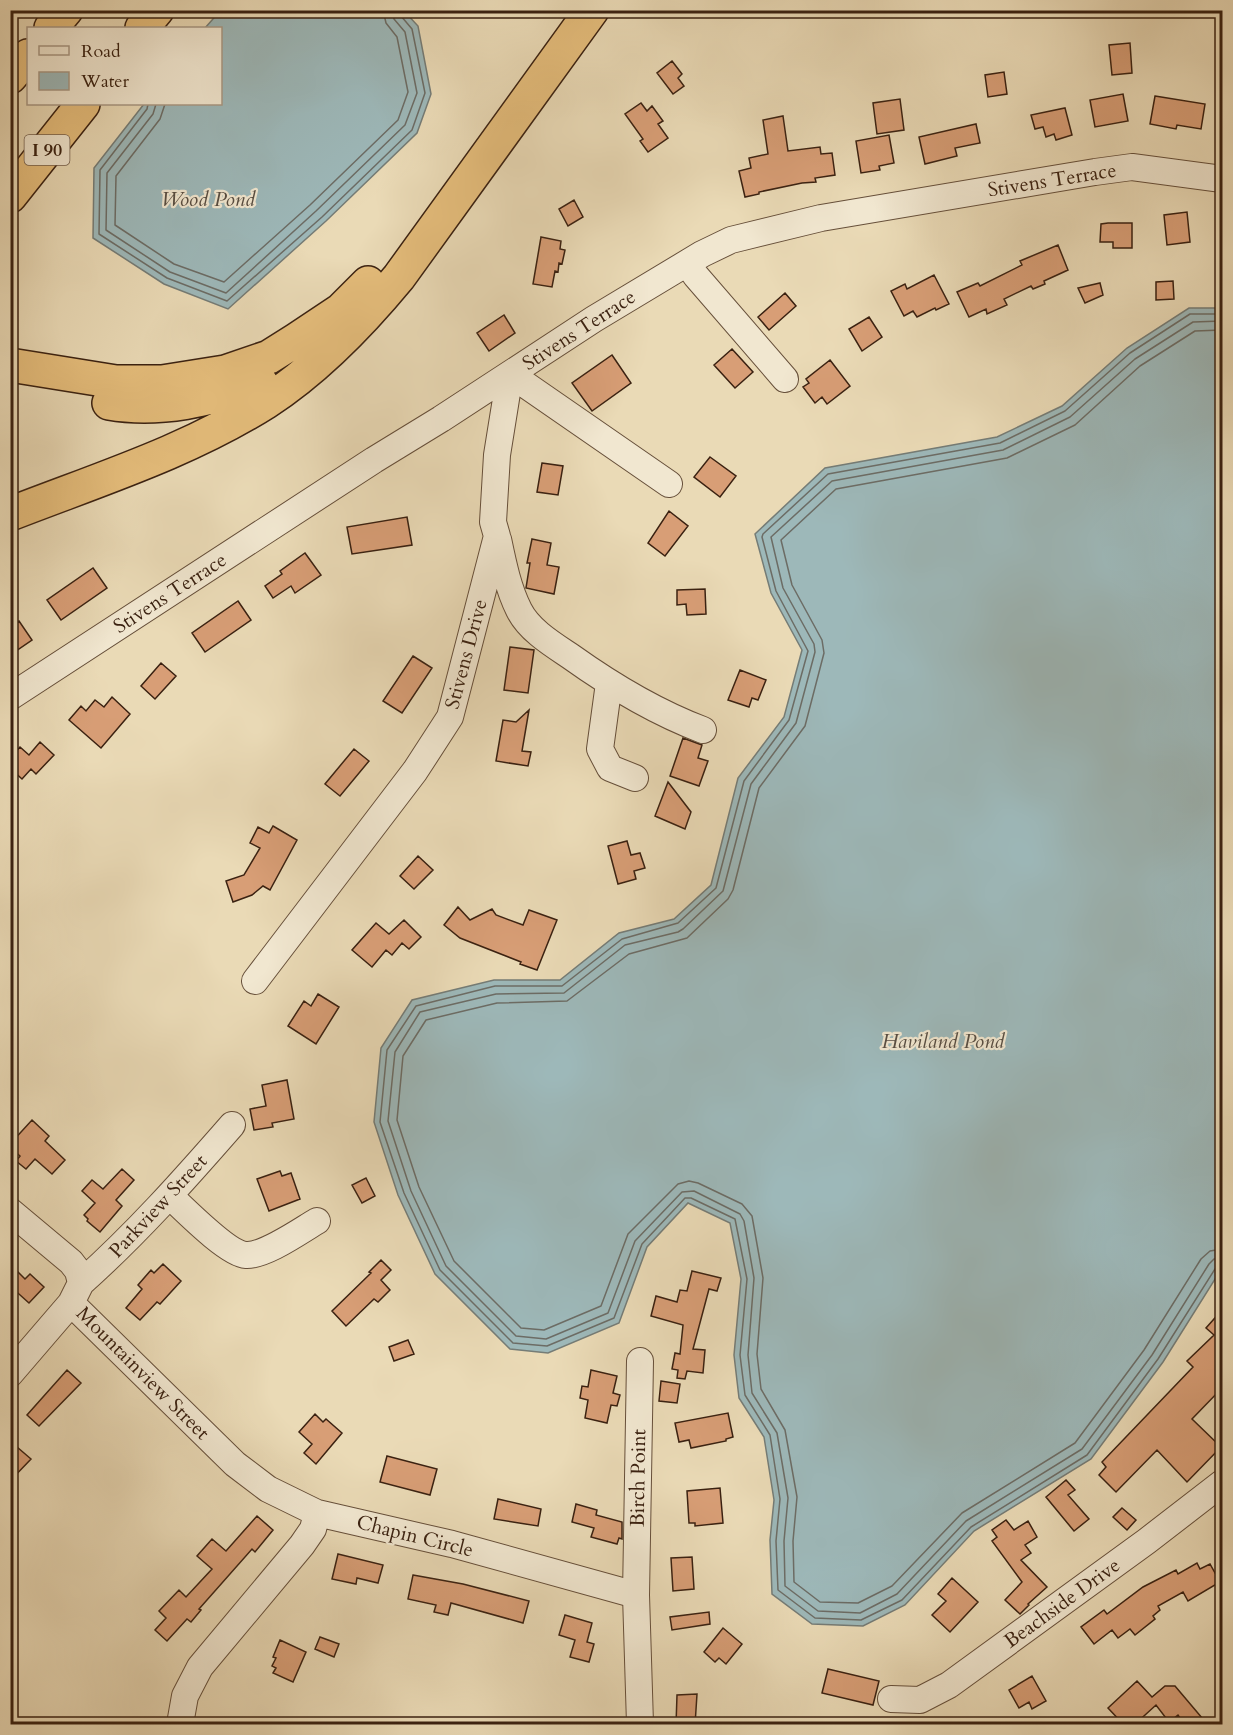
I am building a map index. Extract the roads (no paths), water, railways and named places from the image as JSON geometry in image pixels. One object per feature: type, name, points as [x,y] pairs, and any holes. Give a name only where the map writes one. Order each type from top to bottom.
[{"type":"highway","points":[[52,27],[66,10]]},
{"type":"highway","points":[[143,27],[157,10]]},
{"type":"highway","points":[[10,364],[116,382],[162,382],[225,372],[269,357],[297,340],[341,310],[381,268],[568,10]]},
{"type":"highway","points":[[10,514],[191,443],[268,401],[341,341],[374,308],[399,277],[592,10]]},
{"type":"highway","points":[[10,77],[27,57]]},
{"type":"highway","name":"I 90","points":[[10,196],[82,105]]},
{"type":"highway","points":[[10,385],[118,404],[174,405],[216,398],[287,372],[312,357],[359,318],[399,277]]},
{"type":"street","name":"Stivens Terrace","points":[[10,697],[594,319],[687,263],[731,240],[821,218],[1132,167],[1222,178]]},
{"type":"street","points":[[687,263],[785,379]]},
{"type":"street","points":[[510,374],[669,484]]},
{"type":"street","name":"Stivens Drive","points":[[255,981],[415,771],[450,717],[497,536],[494,522],[497,455],[510,374]]},
{"type":"street","points":[[497,536],[507,578],[519,612],[542,637],[609,683],[650,707],[703,730]]},
{"type":"street","points":[[609,683],[600,749],[610,768],[635,778]]},
{"type":"street","name":"Parkview Street","points":[[10,1374],[76,1293],[170,1196],[232,1125]]},
{"type":"street","points":[[170,1196],[223,1244],[247,1256],[266,1250],[316,1221]]},
{"type":"street","name":"Mountainview Street","points":[[10,1211],[71,1262],[78,1271],[76,1293],[235,1464],[268,1489],[317,1513]]},
{"type":"street","name":"Birch Point","points":[[636,1595],[640,1361]]},
{"type":"street","name":"Beachside Drive","points":[[891,1699],[920,1700],[949,1685],[1147,1541],[1222,1483]]},
{"type":"street","points":[[180,1725],[185,1696],[200,1667],[302,1545],[312,1529],[317,1513]]},
{"type":"street","name":"Chapin Circle","points":[[317,1513],[452,1544],[636,1595]]},
{"type":"street","points":[[636,1595],[640,1725]]},
{"type":"water","name":"Wood Pond","points":[[220,11],[404,11],[418,26],[431,94],[417,133],[326,221],[228,309],[164,284],[93,238],[94,168],[143,105],[222,105],[222,27],[206,27]]},
{"type":"water","name":"Haviland Pond","points":[[1189,308],[1222,308],[1222,1268],[1163,1362],[1091,1459],[974,1531],[905,1605],[863,1626],[812,1624],[772,1594],[770,1540],[774,1500],[764,1437],[739,1398],[734,1355],[741,1279],[730,1223],[688,1203],[647,1247],[619,1323],[548,1353],[510,1349],[435,1274],[398,1195],[374,1122],[381,1048],[412,1000],[494,980],[560,980],[619,933],[674,919],[711,885],[738,778],[784,717],[802,650],[771,593],[755,534],[825,468],[997,437],[1062,406],[1127,348]]}]
